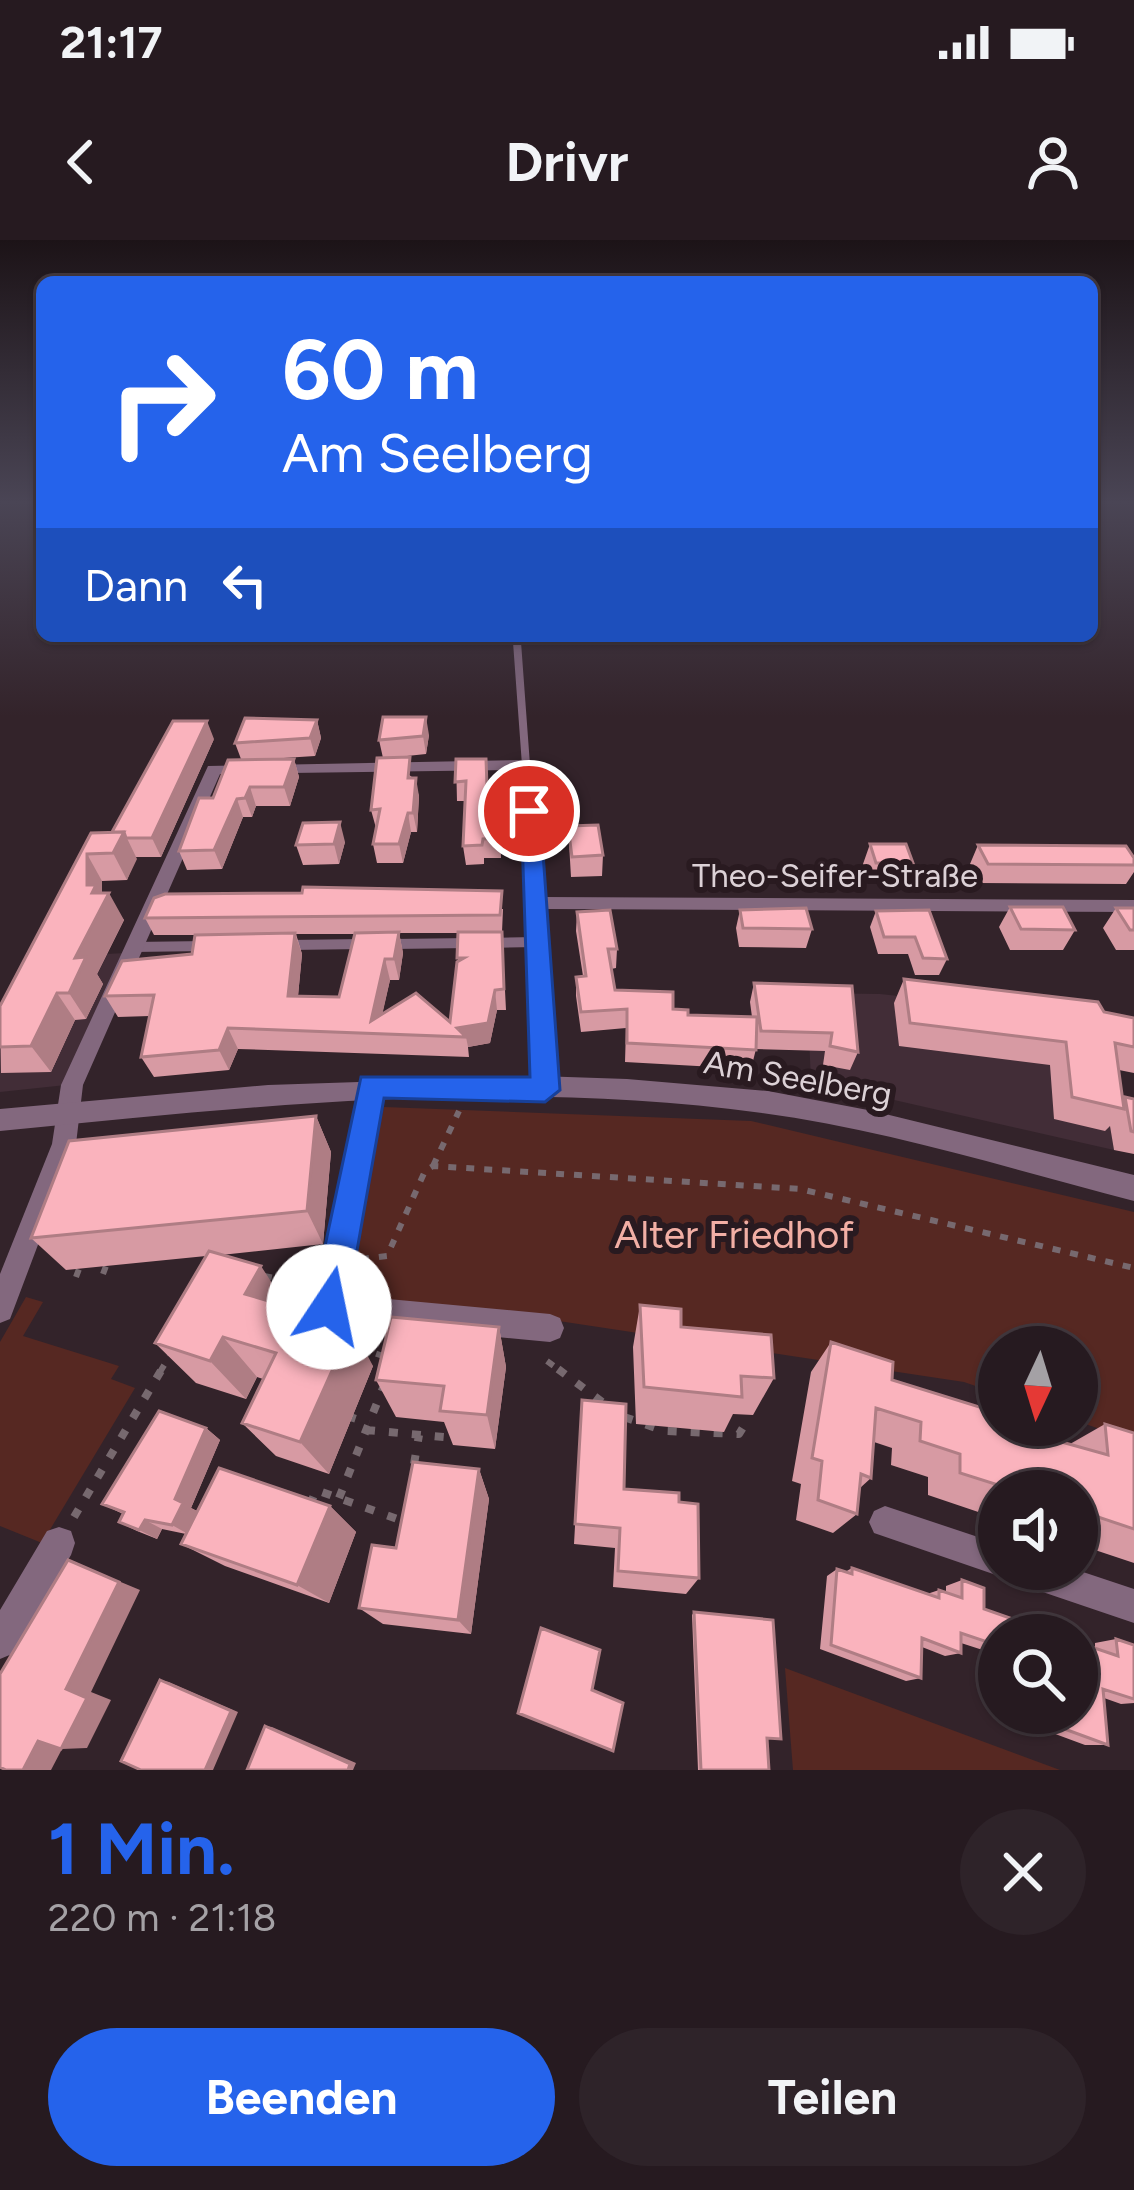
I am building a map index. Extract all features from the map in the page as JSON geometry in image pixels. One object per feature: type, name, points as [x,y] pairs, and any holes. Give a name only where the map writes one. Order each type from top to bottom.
[{"type":"street","points":[[0,1310],[33,1234],[70,1113],[72,1085],[214,769],[526,764],[545,1090]]},
{"type":"street","name":"Theo-Seifer-Straße","points":[[536,903],[1134,906]]},
{"type":"street","points":[[371,1086],[329,1307],[550,1328]]},
{"type":"street","name":"Am Seelberg","points":[[0,1120],[371,1086],[714,1095],[784,1106],[1134,1187]]},
{"type":"street","points":[[886,1522],[978,1553]]},
{"type":"street","points":[[0,1642],[58,1543]]},
{"type":"street","points":[[1087,1590],[1134,1606]]},
{"type":"lane","points":[[518,642],[526,764]]},
{"type":"lane","points":[[284,945],[539,942]]},
{"type":"lane","points":[[133,947],[230,946]]},
{"type":"path","points":[[338,1262],[387,1256],[462,1104]]},
{"type":"path","points":[[433,1166],[800,1189],[1134,1268]]},
{"type":"path","points":[[245,1276],[333,1290]]},
{"type":"path","points":[[58,1543],[177,1344]]},
{"type":"path","points":[[353,1346],[394,1360]]},
{"type":"path","points":[[547,1361],[644,1428],[740,1435],[747,1421]]},
{"type":"path","points":[[339,1498],[386,1381]]},
{"type":"path","points":[[347,1416],[368,1426],[444,1437],[447,1420]]},
{"type":"path","points":[[411,1478],[419,1435]]},
{"type":"path","points":[[302,1521],[316,1490],[404,1521]]},
{"type":"path","points":[[401,1538],[407,1500]]},
{"type":"shaded area","points":[[125,953],[66,1085],[0,1092],[0,1020],[34,958]]},
{"type":"shaded area","points":[[807,993],[880,994],[1093,1017],[1114,1150],[811,1081]]},
{"type":"green space","name":"Alter Friedhof","points":[[384,1107],[751,1121],[1134,1212],[1134,1441],[1098,1428],[1098,1326],[978,1326],[978,1387],[552,1320],[340,1302]]},
{"type":"green space","points":[[26,1297],[43,1302],[23,1336],[119,1366],[111,1379],[135,1388],[42,1543],[0,1526],[0,1342]]},
{"type":"green space","points":[[785,1668],[1060,1770],[793,1770]]},
{"type":"building","points":[[383,717],[426,717],[423,736],[379,740]]},
{"type":"building","points":[[245,718],[317,720],[310,738],[235,743]]},
{"type":"building","points":[[173,721],[207,721],[152,838],[126,838],[124,832],[112,832]]},
{"type":"building","points":[[410,757],[408,778],[416,778],[413,813],[408,813],[399,844],[373,844],[380,809],[371,810],[377,758]]},
{"type":"building","points":[[294,759],[284,787],[250,787],[245,798],[237,799],[214,850],[179,851],[199,798],[213,798],[228,760]]},
{"type":"building","points":[[456,759],[486,759],[487,786],[499,785],[500,838],[463,846],[466,781],[455,782]]},
{"type":"building","points":[[340,822],[334,844],[296,845],[303,823]]},
{"type":"building","points":[[598,825],[603,855],[572,857],[568,826]]},
{"type":"building","points":[[124,832],[113,853],[87,854],[87,885],[96,885],[92,893],[109,893],[75,958],[86,957],[69,993],[57,993],[31,1046],[0,1047],[0,1006],[91,833]]},
{"type":"building","points":[[870,844],[906,844],[913,863],[876,863]]},
{"type":"building","points":[[978,845],[1126,846],[1134,865],[988,864]]},
{"type":"building","points":[[303,887],[502,891],[500,915],[145,918],[154,898],[165,894],[302,893]]},
{"type":"building","points":[[1010,907],[1063,907],[1075,930],[1021,929]]},
{"type":"building","points":[[806,908],[812,929],[743,928],[740,910]]},
{"type":"building","points":[[1116,908],[1134,908],[1134,930],[1130,930]]},
{"type":"building","points":[[610,910],[617,949],[608,949],[615,990],[673,992],[673,1009],[688,1010],[688,1015],[757,1017],[756,1050],[627,1043],[627,1009],[581,1012],[576,977],[586,976],[577,912]]},
{"type":"building","points":[[929,910],[947,959],[923,958],[915,937],[884,937],[876,911]]},
{"type":"building","points":[[399,932],[394,959],[385,959],[371,1021],[416,993],[450,1022],[457,962],[464,958],[457,958],[458,932],[502,932],[504,989],[495,990],[488,1023],[457,1028],[466,1037],[228,1028],[219,1050],[141,1057],[154,995],[105,996],[122,961],[192,954],[195,935],[295,933],[288,996],[339,997],[355,933]]},
{"type":"building","points":[[904,979],[1098,1002],[1104,1012],[1134,1018],[1134,1047],[1115,1043],[1124,1109],[1072,1097],[1066,1042],[910,1023]]},
{"type":"building","points":[[754,983],[852,986],[858,1052],[830,1046],[832,1033],[761,1031]]},
{"type":"building","points":[[1125,1097],[1134,1099],[1134,1132],[1131,1131]]},
{"type":"building","points":[[316,1116],[307,1211],[31,1238],[69,1141]]},
{"type":"building","points":[[209,1251],[261,1266],[245,1294],[352,1326],[300,1442],[242,1423],[276,1353],[223,1337],[210,1361],[155,1343]]},
{"type":"building","points":[[640,1305],[681,1309],[681,1327],[771,1335],[774,1378],[741,1376],[742,1397],[644,1387]]},
{"type":"building","points":[[391,1317],[499,1327],[487,1415],[440,1411],[444,1386],[376,1380]]},
{"type":"building","points":[[831,1342],[893,1362],[892,1380],[978,1407],[978,1446],[1076,1446],[1108,1455],[1105,1424],[1134,1433],[1134,1529],[1098,1517],[1098,1470],[978,1470],[978,1479],[960,1473],[960,1454],[920,1441],[921,1422],[876,1408],[871,1478],[861,1474],[857,1514],[818,1500],[822,1461],[812,1458]]},
{"type":"building","points":[[582,1400],[626,1404],[624,1489],[679,1493],[679,1502],[698,1504],[699,1578],[618,1571],[620,1528],[575,1524]]},
{"type":"building","points":[[159,1411],[206,1428],[175,1499],[183,1503],[172,1525],[145,1520],[139,1530],[119,1522],[124,1512],[102,1504]]},
{"type":"building","points":[[413,1462],[479,1469],[458,1620],[359,1608],[372,1545],[396,1548]]},
{"type":"building","points":[[219,1468],[330,1506],[297,1585],[181,1544]]},
{"type":"building","points":[[68,1560],[119,1582],[66,1689],[87,1698],[61,1749],[38,1741],[23,1770],[6,1770],[0,1767],[0,1674]]},
{"type":"building","points":[[852,1568],[939,1598],[939,1590],[962,1598],[962,1580],[984,1590],[984,1609],[998,1614],[978,1614],[978,1639],[961,1633],[961,1653],[922,1638],[921,1678],[831,1645],[837,1569],[852,1574]]},
{"type":"building","points":[[694,1612],[773,1620],[781,1739],[767,1738],[769,1770],[701,1770]]},
{"type":"building","points":[[541,1628],[600,1650],[592,1690],[623,1703],[613,1751],[518,1713]]},
{"type":"building","points":[[1116,1639],[1134,1645],[1134,1699],[1103,1689],[1108,1745],[1078,1734],[1098,1734],[1098,1649],[1118,1656]]},
{"type":"building","points":[[160,1680],[231,1711],[205,1770],[141,1770],[121,1761]]},
{"type":"building","points":[[265,1726],[350,1764],[348,1770],[247,1770]]},
{"type":"route","points":[[329,1307],[371,1086],[545,1090],[529,811]]}]
